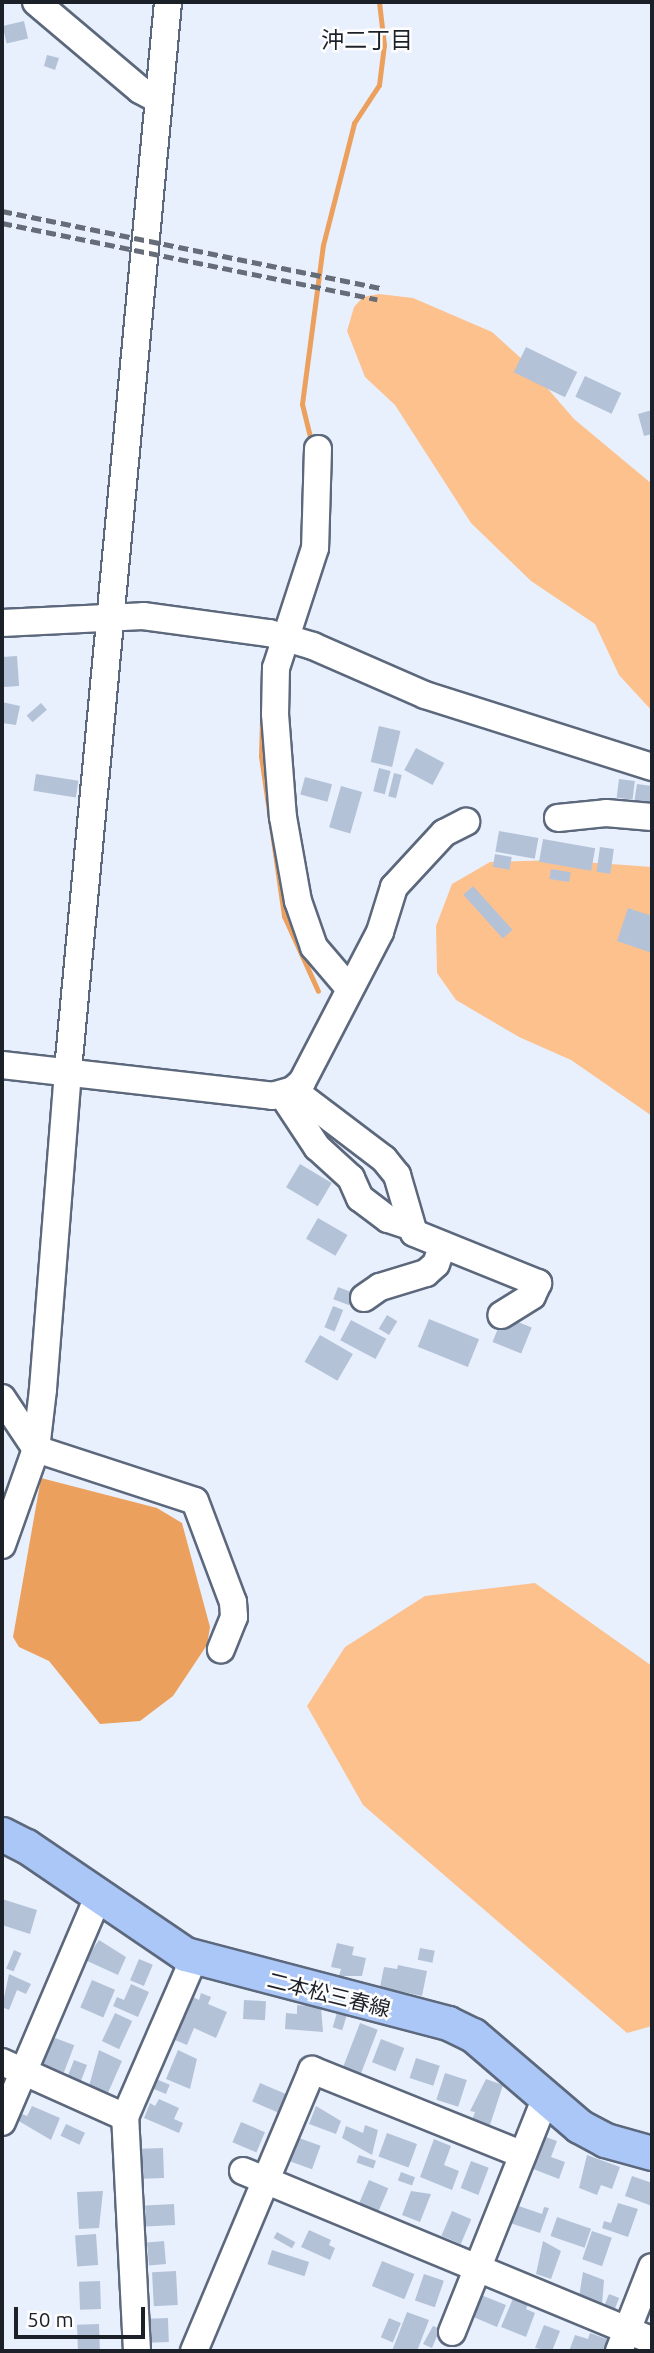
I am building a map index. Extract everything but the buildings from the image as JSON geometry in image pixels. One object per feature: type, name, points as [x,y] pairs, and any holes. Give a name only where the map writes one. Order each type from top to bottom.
[{"type":"main road","name":"二本松三春線","points":[[2,1834],[194,1958],[448,2024],[472,2035],[547,2095],[579,2126],[605,2140],[652,2153]]},
{"type":"street","points":[[36,2],[140,90],[159,100]]},
{"type":"street","points":[[2,1545],[36,1449],[68,1070],[168,2]]},
{"type":"street","points":[[318,449],[315,548],[276,668],[275,715],[283,817],[296,889],[314,947],[349,988]]},
{"type":"street","points":[[2,623],[112,616],[249,629],[287,639],[425,695],[652,767]]},
{"type":"street","points":[[558,818],[606,813],[652,817]]},
{"type":"street","points":[[288,1092],[302,1083],[380,932],[394,887],[444,832],[466,822]]},
{"type":"street","points":[[2,1065],[288,1092],[384,1158],[397,1175],[414,1233],[538,1283],[532,1296],[502,1315]]},
{"type":"street","points":[[288,1092],[317,1147],[351,1178],[360,1198],[388,1219],[410,1226]]},
{"type":"street","points":[[364,1298],[380,1287],[426,1273],[436,1264],[443,1245]]},
{"type":"street","points":[[2,1398],[36,1449],[195,1501],[233,1602],[234,1618],[221,1650]]},
{"type":"street","points":[[2,2122],[13,2066],[99,1895]]},
{"type":"street","points":[[137,2351],[125,2117],[194,1958]]},
{"type":"street","points":[[13,2066],[125,2117]]},
{"type":"street","points":[[194,2351],[269,2182],[312,2070],[403,2119],[523,2155]]},
{"type":"street","points":[[452,2332],[547,2095]]},
{"type":"street","points":[[243,2171],[478,2268],[624,2340],[652,2340]]},
{"type":"street","points":[[624,2340],[652,2267]]},
{"type":"shaded area","points":[[379,294],[413,298],[492,332],[523,360],[574,419],[652,484],[652,711],[619,675],[595,624],[531,581],[471,523],[395,405],[365,377],[347,331],[354,307],[363,297]]},
{"type":"shaded area","points":[[556,860],[652,867],[652,1116],[571,1060],[519,1037],[456,1000],[437,973],[436,926],[452,884],[490,862]]},
{"type":"shaded area","points":[[41,1478],[157,1508],[182,1523],[210,1627],[207,1645],[173,1696],[140,1721],[100,1724],[49,1661],[19,1647],[13,1637]]},
{"type":"shaded area","points":[[535,1583],[652,1666],[652,2026],[627,2033],[363,1805],[307,1706],[345,1647],[425,1596]]},
{"type":"waterway","points":[[312,445],[302,404],[323,245],[354,123],[379,85],[384,45],[379,2]]},
{"type":"waterway","points":[[263,685],[261,756],[284,916],[318,991]]},
{"type":"railway","points":[[2,211],[380,288]]},
{"type":"railway","points":[[2,223],[377,299]]},
{"type":"district","name":"沖二丁目","points":[[367,40]]}]
